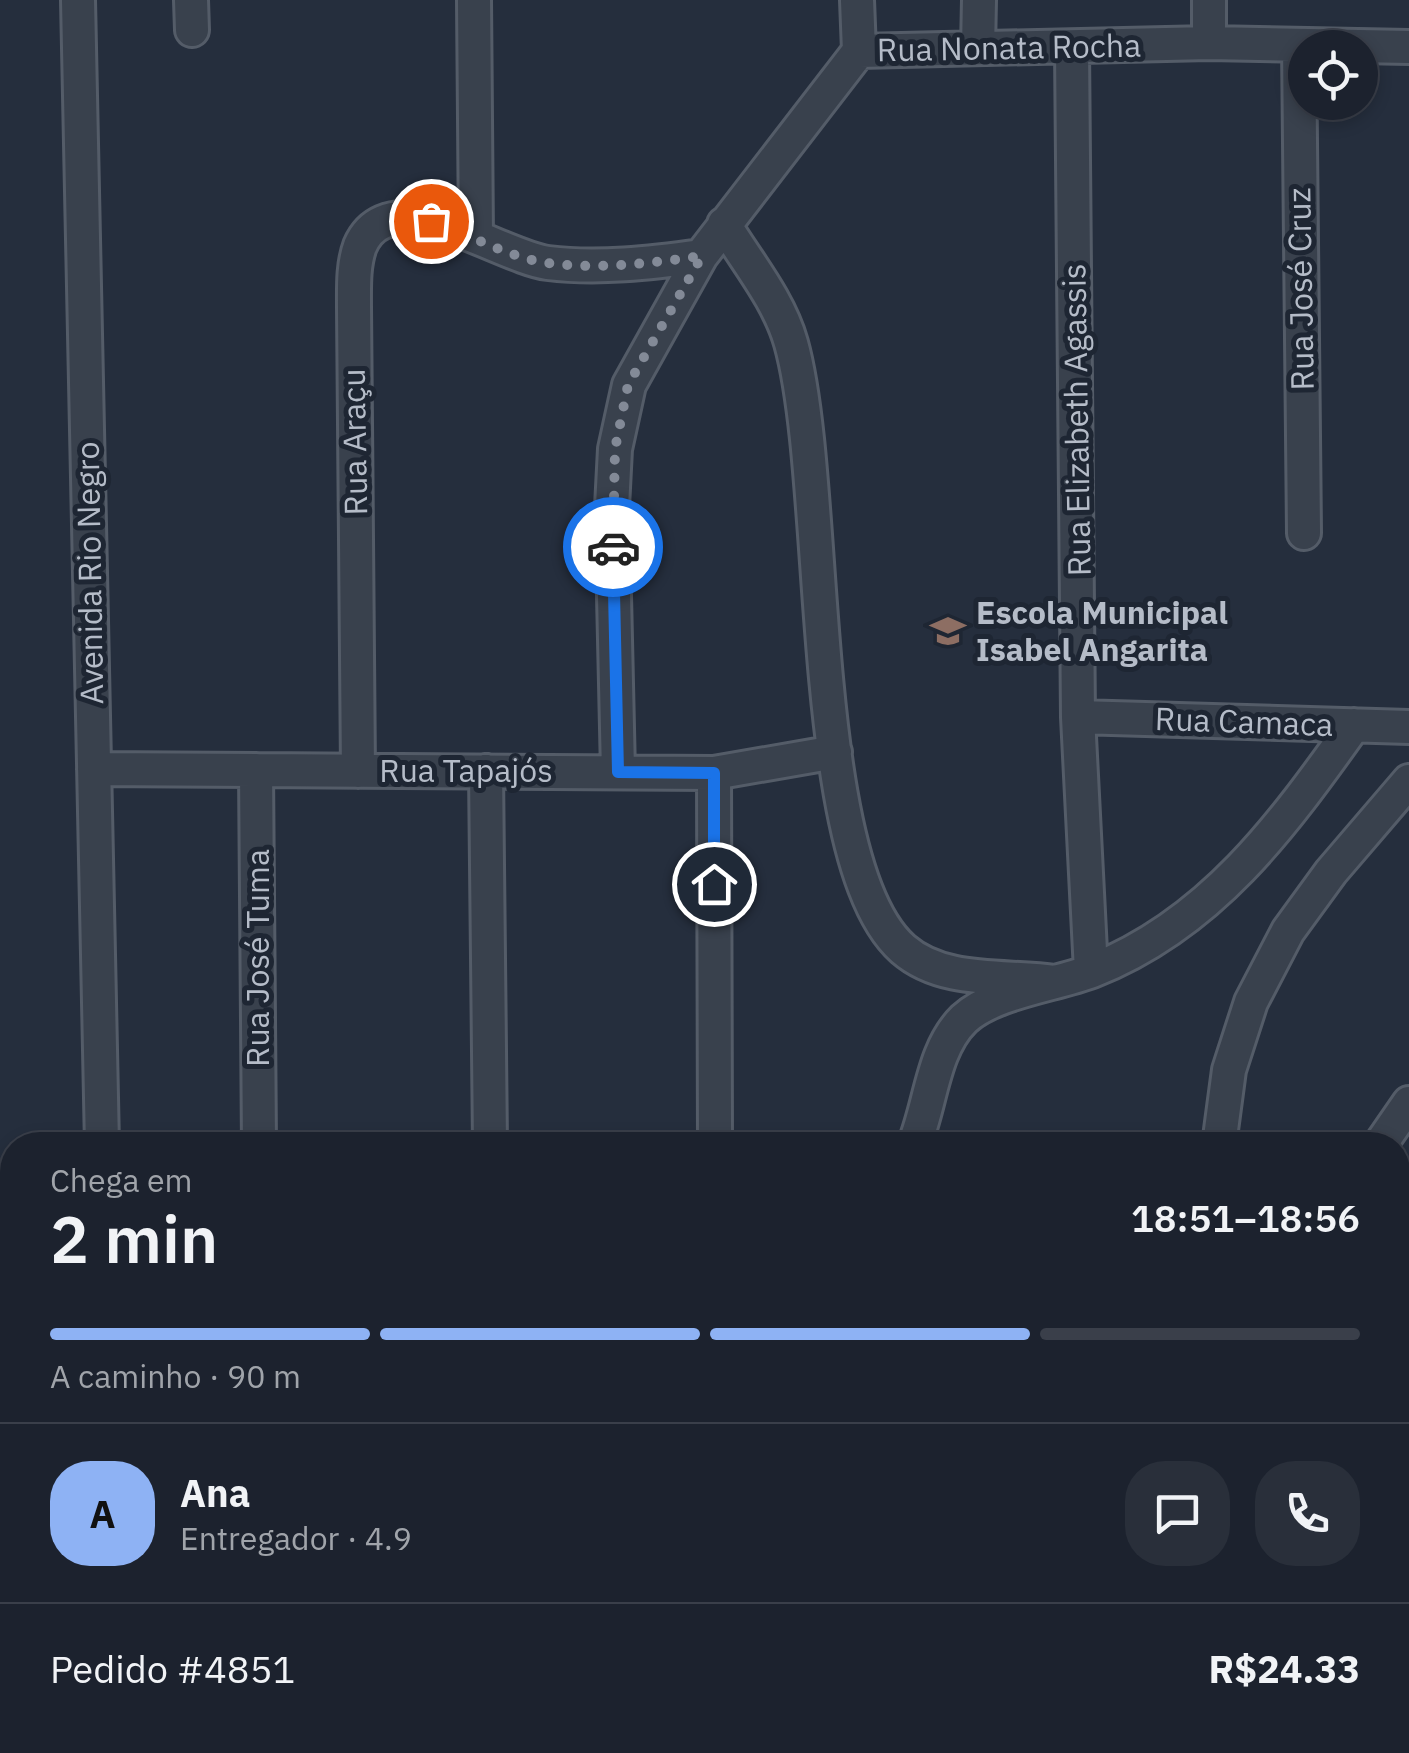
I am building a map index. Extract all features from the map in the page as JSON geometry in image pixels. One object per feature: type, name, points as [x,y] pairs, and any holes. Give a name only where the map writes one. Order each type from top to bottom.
[{"type":"street","name":"Avenida Rio Negro","points":[[78,0],[102,1132]]},
{"type":"street","points":[[474,0],[476,237],[510,253],[546,263],[650,264],[702,256]]},
{"type":"street","points":[[857,0],[859,51]]},
{"type":"street","points":[[978,0],[978,48]]},
{"type":"street","points":[[1209,0],[1209,42]]},
{"type":"street","name":"Rua Nonata Rocha","points":[[618,772],[612,506],[615,449],[628,385],[724,224],[859,51],[1209,42],[1288,45]]},
{"type":"street","name":"Rua Nonata Rocha","points":[[1378,46],[1409,47]]},
{"type":"street","name":"Rua Elizabeth Agassis","points":[[1072,48],[1078,718],[1091,971]]},
{"type":"street","name":"Rua José Cruz","points":[[1300,120],[1304,533]]},
{"type":"street","name":"Rua Araçu","points":[[358,770],[354,307],[357,258],[370,229],[386,220],[431,221],[476,237]]},
{"type":"street","points":[[724,224],[775,304],[791,342],[808,442],[835,752],[857,872],[870,905],[902,948],[946,973],[1055,982]]},
{"type":"street","name":"Rua Camaca","points":[[1078,718],[1409,728]]},
{"type":"street","points":[[918,1132],[939,1061],[965,1018],[994,1002],[1091,971],[1158,940],[1223,890],[1286,819],[1354,725]]},
{"type":"street","name":"Rua Tapajós","points":[[94,769],[714,773],[835,752]]},
{"type":"street","name":"Rua José Tuma","points":[[256,770],[259,1132]]},
{"type":"street","points":[[486,772],[490,1132]]},
{"type":"street","points":[[714,773],[715,1132]]},
{"type":"street","points":[[1222,1132],[1229,1070],[1251,1002],[1280,945],[1331,872],[1409,781]]},
{"type":"street","points":[[1389,1132],[1409,1103]]},
{"type":"way so far","points":[[431,221],[546,263],[650,264],[702,256],[628,385],[615,449],[613,547]]},
{"type":"place","name":"Escola Municipal Isabel Angarita","points":[[948,631]]},
{"type":"route","points":[[613,547],[618,772],[714,773],[714,884]]}]
